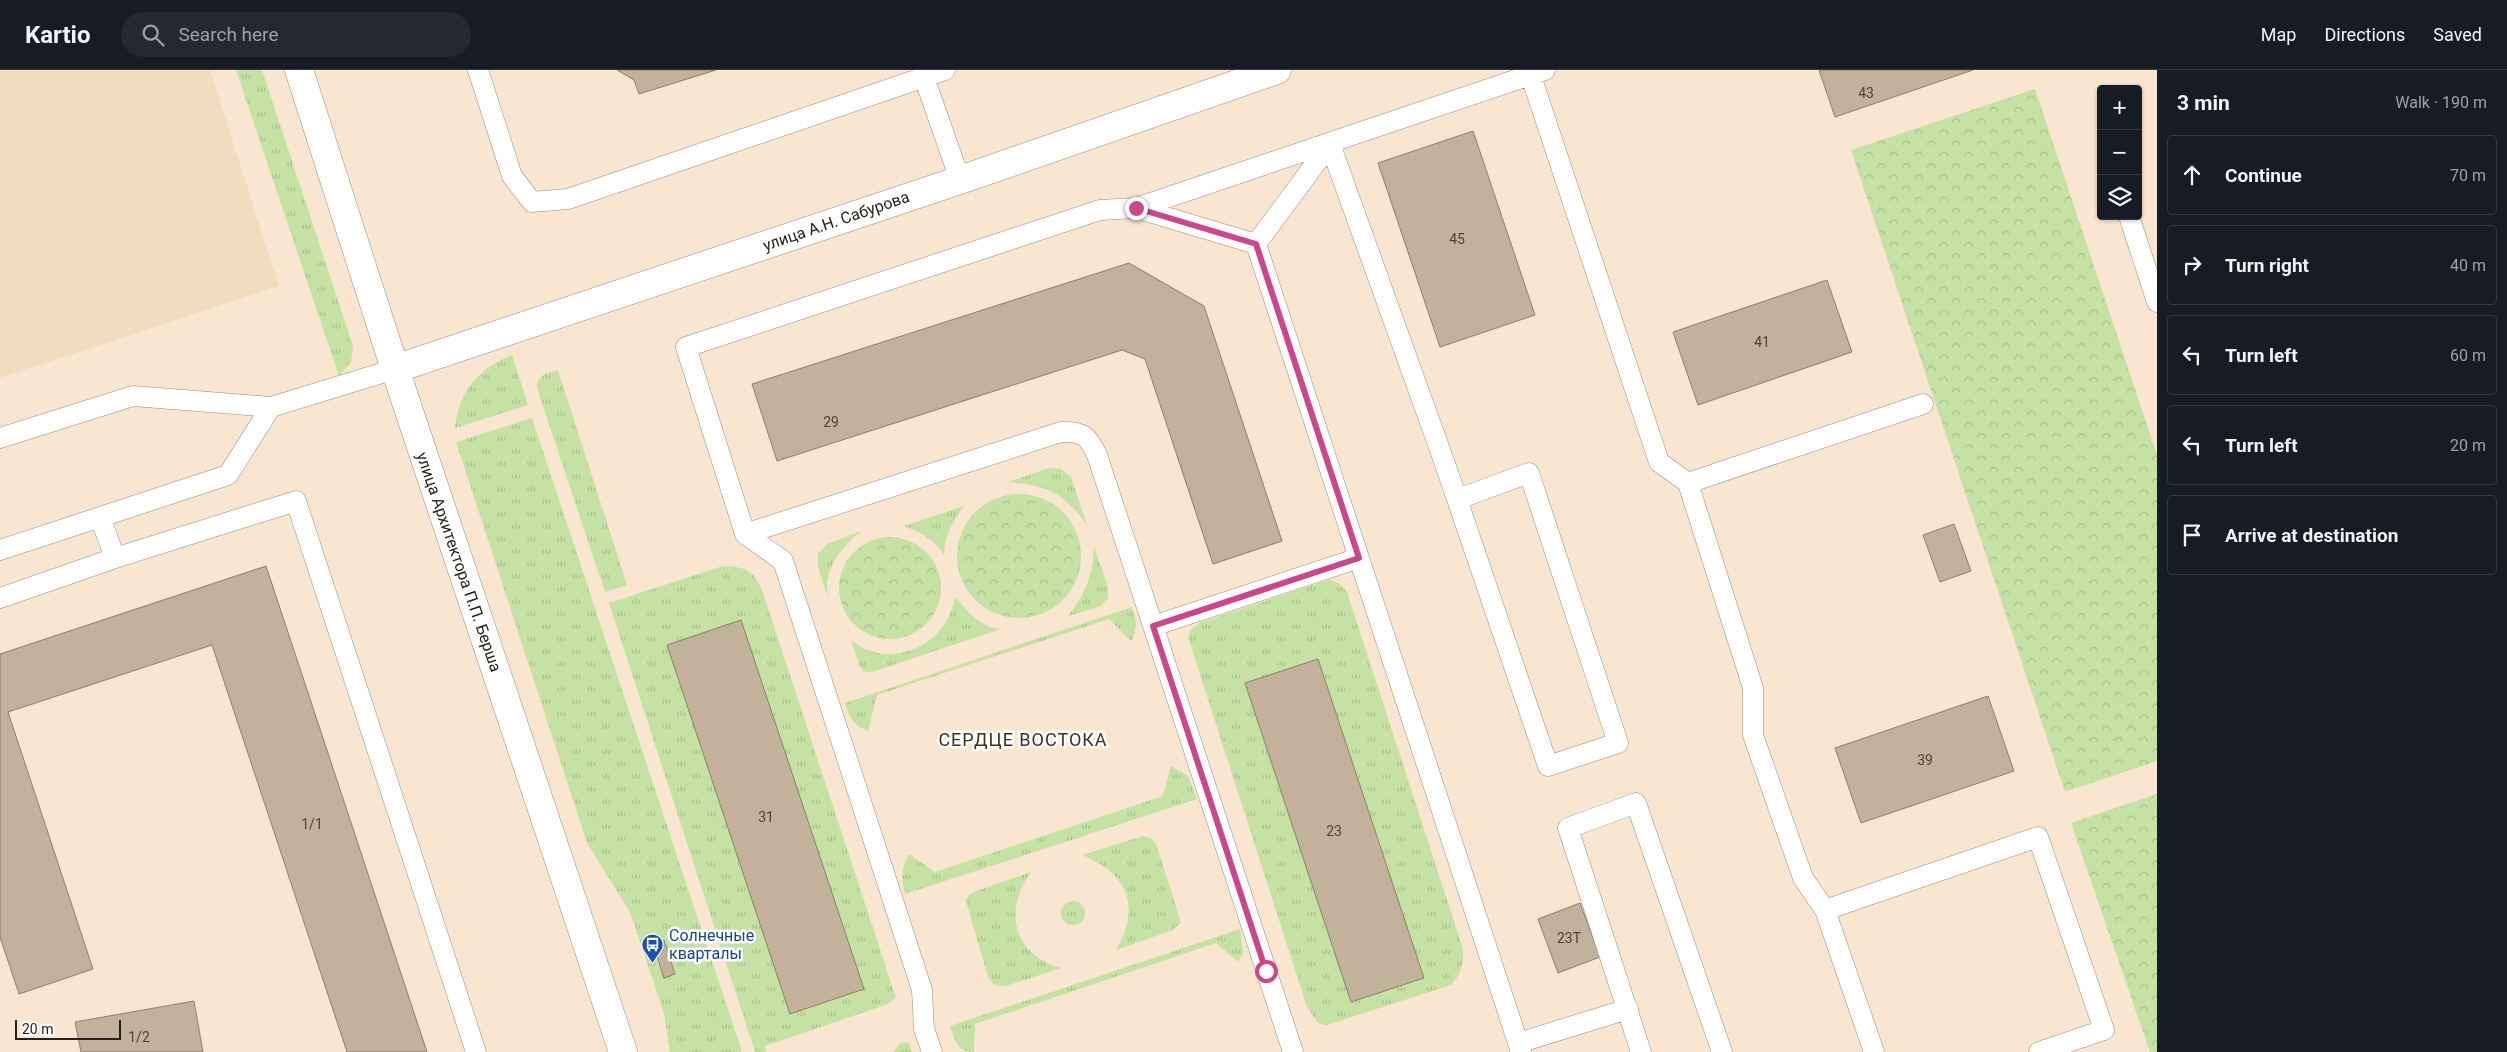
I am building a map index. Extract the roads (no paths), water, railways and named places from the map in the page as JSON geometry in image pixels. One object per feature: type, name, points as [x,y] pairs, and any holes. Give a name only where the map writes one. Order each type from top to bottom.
[{"type":"street","name":"улица Архитектора П.П. Берша","points":[[299,70],[395,369],[624,1052]]},
{"type":"street","name":"улица А.Н. Сабурова","points":[[395,369],[960,180],[1277,70]]},
{"type":"lane","points":[[478,70],[512,176],[532,202],[568,199],[945,70]]},
{"type":"lane","points":[[932,1052],[924,1029],[922,990],[783,561],[745,534],[686,347],[1100,210],[1136,208],[1330,144],[1535,72],[1659,462],[1688,483],[1753,688],[1753,735],[1803,878],[1826,910],[1874,1052]]},
{"type":"lane","points":[[924,77],[960,180]]},
{"type":"lane","points":[[1256,244],[1330,144]]},
{"type":"lane","points":[[1330,144],[1458,499],[1548,766],[1618,743],[1529,473],[1458,499]]},
{"type":"lane","points":[[1136,208],[1256,244]]},
{"type":"lane","points":[[2130,220],[2156,291]]},
{"type":"lane","points":[[1256,244],[1519,1048],[1628,1009]]},
{"type":"lane","points":[[0,438],[133,396],[271,406],[395,369]]},
{"type":"lane","points":[[1688,483],[1923,404]]},
{"type":"lane","points":[[0,550],[228,475],[271,406]]},
{"type":"lane","points":[[745,534],[1061,432],[1078,432],[1090,441],[1097,455],[1293,1052]]},
{"type":"lane","points":[[0,598],[115,558],[296,501],[476,1052]]},
{"type":"lane","points":[[100,517],[115,558]]},
{"type":"lane","points":[[1153,626],[1359,558]]},
{"type":"lane","points":[[1641,1052],[1568,828],[1636,803],[1722,1052]]},
{"type":"lane","points":[[1826,910],[2038,837],[2104,1030],[2039,1052]]},
{"type":"place","name":"Солнечные кварталы","points":[[653,963]]},
{"type":"district","name":"СЕРДЦЕ ВОСТОКА","points":[[1023,739]]}]
